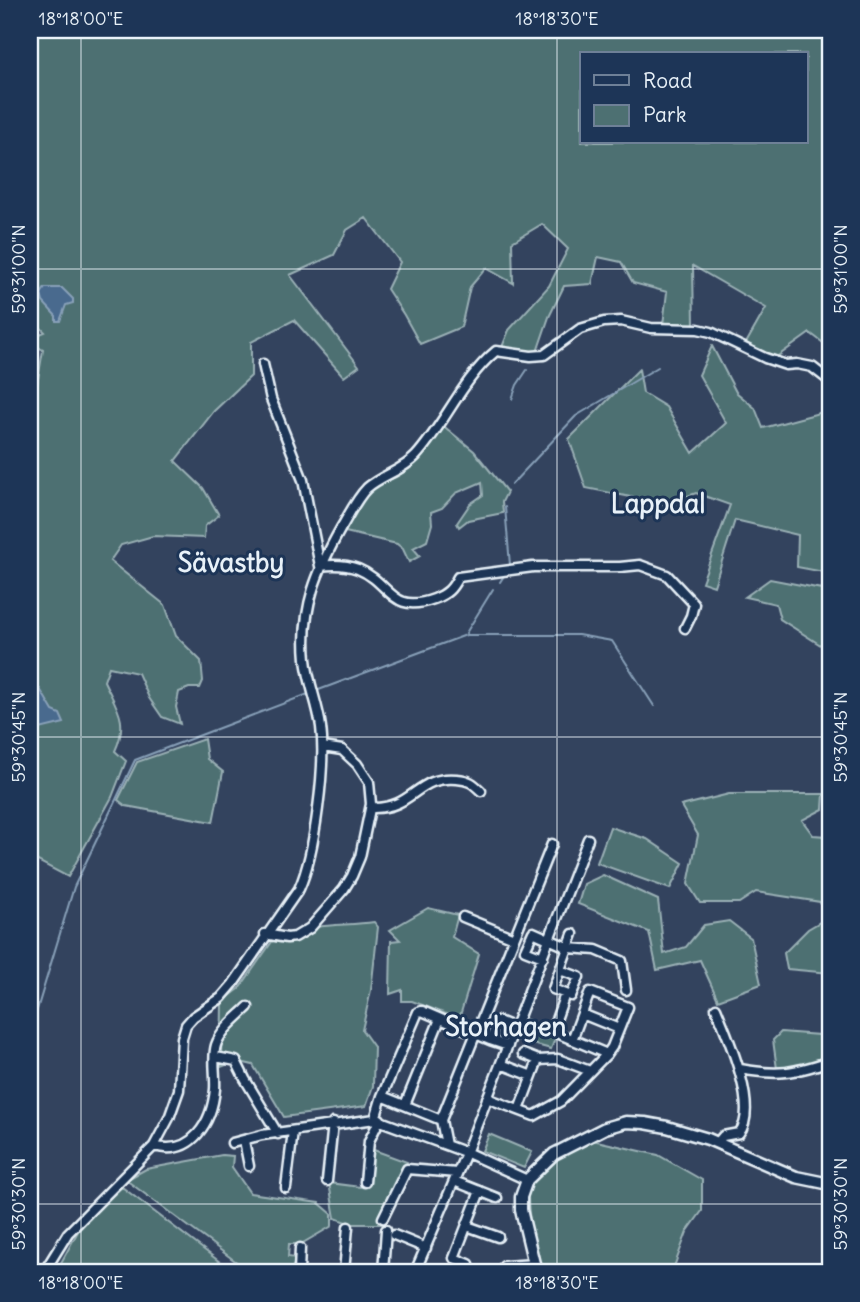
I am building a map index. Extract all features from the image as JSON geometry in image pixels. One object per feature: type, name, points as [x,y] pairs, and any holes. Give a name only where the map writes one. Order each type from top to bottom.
[{"type":"street","points":[[44,1272],[68,1233],[154,1146],[169,1118],[179,1090],[182,1038],[186,1025],[233,984],[265,934],[299,889],[306,873],[322,773],[323,747],[315,695],[306,660],[307,619],[312,589],[320,566],[366,489],[402,469],[416,455],[496,351],[544,355],[580,329],[604,323],[621,321],[651,328],[698,329],[710,332],[765,358],[786,365],[797,363],[812,367],[830,381]]},
{"type":"street","points":[[263,364],[271,399],[303,480],[320,566]]},
{"type":"street","points":[[320,566],[336,563],[357,569],[377,579],[389,594],[406,604],[421,604],[446,594],[458,577],[469,575],[533,567],[640,565],[667,575],[694,604],[685,628]]},
{"type":"street","points":[[265,934],[295,937],[310,928],[329,908],[352,876],[360,857],[370,804],[369,782],[357,764],[342,750],[323,747]]},
{"type":"street","points":[[370,804],[374,808],[398,804],[425,784],[442,777],[471,780],[481,791]]},
{"type":"street","points":[[415,1272],[488,1098],[588,839]]},
{"type":"street","points":[[446,1146],[440,1120],[552,844]]},
{"type":"street","points":[[463,917],[543,957]]},
{"type":"street","points":[[519,926],[569,948],[596,950],[622,961],[626,990]]},
{"type":"street","points":[[527,950],[533,932]]},
{"type":"street","points":[[573,934],[553,989],[586,1002]]},
{"type":"street","points":[[560,970],[579,977],[551,1028],[554,1034],[607,1054]]},
{"type":"street","points":[[488,1098],[534,1115],[561,1101],[612,1047],[628,1007],[590,992],[572,1040]]},
{"type":"street","points":[[154,1146],[163,1149],[188,1144],[206,1124],[215,1090],[216,1046],[223,1033],[248,1007]]},
{"type":"street","points":[[716,1008],[743,1078],[745,1121],[739,1133],[723,1136],[718,1143]]},
{"type":"street","points":[[365,1182],[369,1141],[378,1119],[382,1096],[415,1015],[422,1011],[508,1046]]},
{"type":"street","points":[[582,1014],[620,1029]]},
{"type":"street","points":[[405,1105],[440,1019]]},
{"type":"street","points":[[490,1040],[498,1021],[515,1028]]},
{"type":"street","points":[[523,1054],[538,1060],[558,1059],[590,1071]]},
{"type":"street","points":[[216,1057],[236,1061],[278,1134]]},
{"type":"street","points":[[519,1110],[538,1060]]},
{"type":"street","points":[[740,1069],[771,1074],[794,1073],[830,1060]]},
{"type":"street","points":[[501,1064],[532,1076]]},
{"type":"street","points":[[382,1096],[440,1120]]},
{"type":"street","points":[[232,1143],[261,1135],[378,1119],[527,1180]]},
{"type":"street","points":[[504,1266],[535,1268],[522,1210],[521,1197],[527,1180],[554,1154],[606,1128],[626,1122],[667,1127],[718,1143],[796,1177],[830,1184]]},
{"type":"street","points":[[327,1181],[333,1124]]},
{"type":"street","points":[[286,1188],[293,1131]]},
{"type":"street","points":[[244,1141],[249,1166]]},
{"type":"street","points":[[383,1218],[407,1169],[456,1177],[497,1198]]},
{"type":"street","points":[[466,1272],[469,1264],[454,1258],[480,1191]]},
{"type":"street","points":[[467,1226],[498,1237]]},
{"type":"street","points":[[344,1272],[348,1227]]},
{"type":"street","points":[[383,1272],[390,1232],[426,1248]]},
{"type":"street","points":[[299,1272],[300,1248]]},
{"type":"green space","points":[[30,30],[830,30],[830,348],[810,333],[775,358],[745,345],[766,308],[693,266],[694,325],[663,325],[667,292],[633,283],[621,262],[598,257],[592,284],[564,286],[549,317],[537,352],[522,352],[502,347],[509,330],[549,286],[568,249],[542,224],[512,242],[513,283],[486,268],[470,287],[461,327],[420,344],[387,289],[400,262],[366,218],[347,230],[334,255],[290,275],[359,366],[344,377],[294,320],[251,342],[251,376],[214,411],[175,461],[203,488],[219,515],[205,526],[204,538],[153,536],[121,545],[110,561],[165,605],[176,636],[201,661],[203,681],[200,688],[179,692],[176,707],[180,724],[162,717],[149,698],[138,673],[109,667],[104,681],[117,707],[121,723],[115,751],[126,761],[112,797],[68,877],[30,857],[30,426],[43,350],[30,342],[30,338],[45,332],[41,328],[30,329]]},
{"type":"green space","points":[[712,346],[736,392],[755,408],[763,428],[830,410],[830,651],[780,619],[776,604],[745,597],[770,579],[822,589],[829,573],[797,567],[798,535],[735,520],[714,586],[702,582],[730,505],[696,493],[665,504],[586,488],[569,439],[639,369],[643,393],[666,407],[693,453],[726,423],[699,375]]},
{"type":"green space","points":[[441,424],[474,451],[507,492],[502,502],[503,513],[468,520],[459,527],[457,523],[470,504],[483,495],[482,482],[456,493],[442,508],[431,512],[432,524],[427,541],[413,548],[420,556],[409,562],[403,549],[397,544],[341,531],[361,498],[379,483],[396,477],[411,467]]},
{"type":"green space","points":[[827,698],[830,699],[830,762],[827,758]]},
{"type":"green space","points":[[204,739],[207,759],[223,772],[213,822],[126,806],[118,800],[137,762]]},
{"type":"green space","points":[[729,794],[824,794],[823,809],[802,820],[813,835],[826,836],[830,843],[830,973],[787,969],[784,953],[808,929],[825,919],[820,902],[756,892],[739,903],[700,903],[688,884],[698,835],[681,806]]},
{"type":"green space","points":[[610,827],[647,839],[683,863],[670,889],[597,863]]},
{"type":"green space","points":[[603,875],[658,900],[664,954],[686,947],[704,925],[729,921],[751,938],[761,984],[718,1000],[700,960],[657,970],[649,932],[578,904],[584,884]]},
{"type":"green space","points":[[428,908],[458,915],[452,937],[479,954],[459,1019],[412,1001],[402,1001],[402,990],[390,994],[391,941],[400,940],[390,930]]},
{"type":"green space","points":[[374,922],[378,927],[371,990],[362,1030],[374,1047],[373,1086],[366,1106],[284,1117],[253,1065],[236,1061],[221,1067],[222,1002],[239,989],[276,936],[316,927]]},
{"type":"green space","points":[[525,1019],[542,1025],[545,1031],[556,1036],[551,1049],[518,1040]]},
{"type":"green space","points":[[781,1032],[819,1035],[830,1044],[830,1059],[793,1070],[777,1069],[773,1040]]},
{"type":"green space","points":[[489,1134],[532,1152],[524,1168],[482,1151]]},
{"type":"green space","points":[[588,1139],[658,1155],[702,1180],[702,1211],[687,1232],[672,1272],[540,1272],[528,1207],[529,1183],[544,1164]]},
{"type":"green space","points":[[371,1149],[407,1162],[382,1224],[351,1224],[335,1218],[329,1183],[360,1187]]},
{"type":"green space","points":[[222,1155],[233,1156],[232,1167],[250,1193],[319,1203],[332,1214],[332,1226],[301,1244],[289,1244],[288,1257],[296,1258],[291,1272],[250,1272],[126,1180],[146,1169]]},
{"type":"green space","points":[[122,1187],[233,1272],[56,1272],[83,1222]]},
{"type":"water","points":[[45,288],[62,288],[73,299],[73,303],[66,305],[60,321],[56,321],[56,316],[43,302],[41,294]]},
{"type":"water","points":[[31,689],[40,689],[64,723],[40,729],[31,721]]},
{"type":"waterway","points":[[511,485],[576,416],[658,367]]},
{"type":"waterway","points":[[512,399],[527,370]]},
{"type":"waterway","points":[[505,507],[510,565]]},
{"type":"waterway","points":[[500,582],[505,574]]},
{"type":"waterway","points":[[466,633],[493,589]]},
{"type":"waterway","points":[[316,691],[466,635],[578,635],[612,641],[654,706]]},
{"type":"waterway","points":[[30,1033],[74,887],[135,760],[311,693]]},
{"type":"district","name":"Lappdal","points":[[658,503]]},
{"type":"district","name":"Sävastby","points":[[231,562]]},
{"type":"district","name":"Storhagen","points":[[506,1026]]}]
